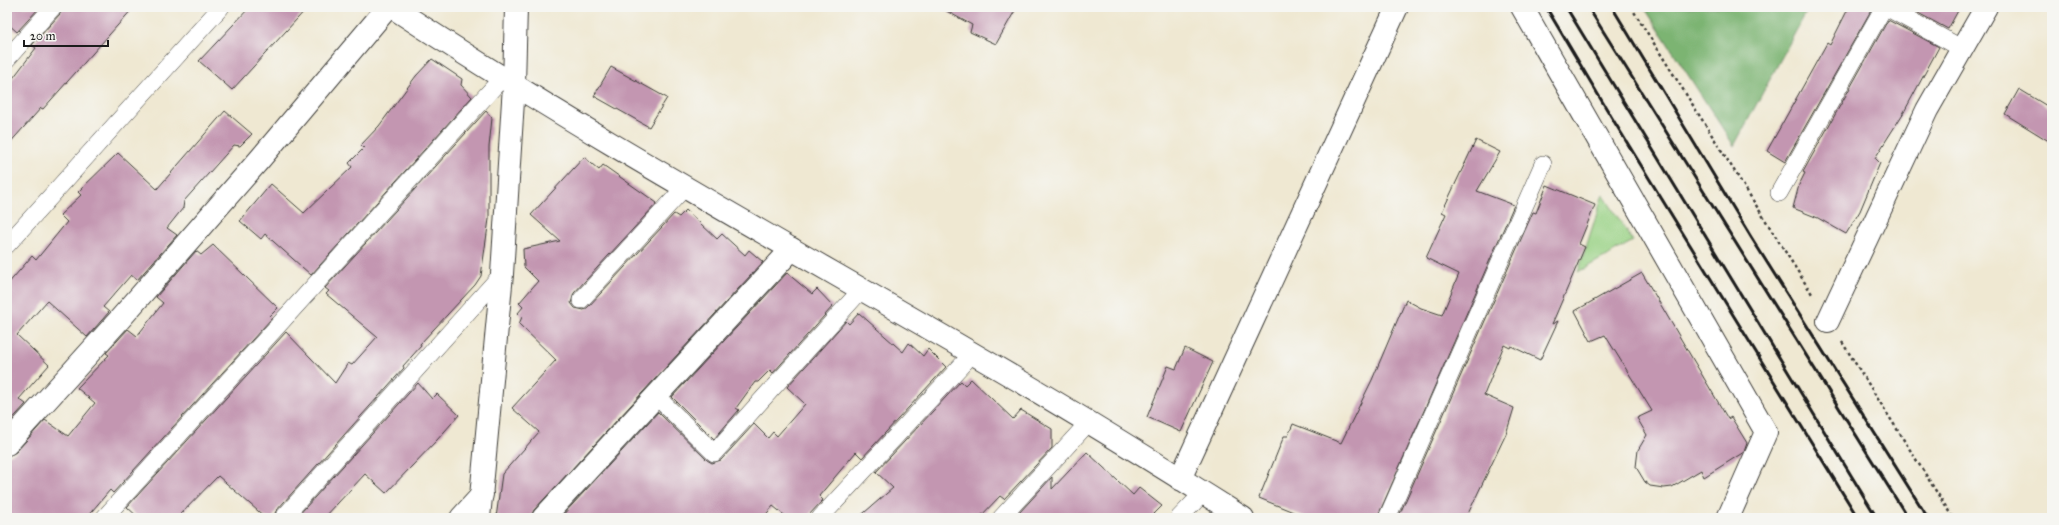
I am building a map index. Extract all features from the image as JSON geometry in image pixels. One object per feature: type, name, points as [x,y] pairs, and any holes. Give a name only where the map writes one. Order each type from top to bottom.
[{"type":"street","points":[[7,444],[120,319],[260,159],[388,7]]},
{"type":"street","points":[[392,7],[508,82],[593,134],[973,353],[1243,518]]},
{"type":"street","points":[[479,518],[502,274],[508,82],[516,7]]},
{"type":"street","points":[[1180,479],[1397,7]]},
{"type":"street","points":[[1522,7],[1766,432],[1728,518]]},
{"type":"street","points":[[1828,320],[1927,110],[1961,48],[1986,7]]},
{"type":"street","points":[[543,518],[792,249]]},
{"type":"street","points":[[460,518],[482,495]]},
{"type":"lane","points":[[7,59],[53,7]]},
{"type":"lane","points":[[7,245],[221,7]]},
{"type":"lane","points":[[1779,193],[1885,7],[1961,48]]},
{"type":"lane","points":[[104,518],[508,82]]},
{"type":"lane","points":[[1387,518],[1542,164]]},
{"type":"lane","points":[[581,300],[685,187]]},
{"type":"lane","points":[[283,518],[502,274]]},
{"type":"lane","points":[[656,396],[714,452],[862,289]]},
{"type":"lane","points":[[820,518],[973,353]]},
{"type":"lane","points":[[1001,518],[1088,422]]},
{"type":"lane","points":[[1179,518],[1203,493]]},
{"type":"path","points":[[1632,7],[1953,518]]},
{"type":"green space","points":[[1644,7],[1809,7],[1734,146]]},
{"type":"green space","points":[[1603,194],[1633,241],[1578,272]]},
{"type":"building","points":[[7,7],[40,7],[17,32],[7,23]]},
{"type":"building","points":[[63,7],[134,7],[43,109],[41,108],[7,146],[7,86],[36,48],[32,45],[60,14]]},
{"type":"building","points":[[250,7],[308,7],[232,90],[199,61]]},
{"type":"building","points":[[939,7],[1017,7],[996,44],[970,32],[972,25]]},
{"type":"building","points":[[1849,7],[1873,7],[1785,162],[1767,151],[1827,43],[1830,45]]},
{"type":"building","points":[[1907,7],[1960,7],[1948,29]]},
{"type":"building","points":[[1888,20],[1939,47],[1904,112],[1875,158],[1880,163],[1860,211],[1846,234],[1818,218],[1793,208],[1799,185],[1805,173],[1803,172]]},
{"type":"building","points":[[432,59],[462,79],[461,85],[472,97],[311,275],[265,234],[261,239],[240,221],[271,184],[304,213],[352,167],[349,163],[364,148],[361,145],[379,126],[416,76]]},
{"type":"building","points":[[611,67],[667,98],[649,127],[594,96]]},
{"type":"building","points":[[2019,89],[2052,109],[2052,143],[2005,114]]},
{"type":"building","points":[[225,111],[252,134],[240,146],[234,145],[184,201],[183,208],[167,228],[177,235],[137,280],[131,275],[103,307],[109,312],[87,337],[47,301],[17,335],[49,365],[19,399],[26,404],[7,425],[7,285],[32,256],[36,260],[67,222],[60,215],[81,195],[78,192],[118,153],[157,189]]},
{"type":"building","points":[[486,111],[492,118],[489,147],[489,219],[481,276],[475,285],[420,344],[421,346],[403,366],[404,368],[276,511],[273,518],[266,518],[218,476],[177,518],[139,518],[127,507],[286,332],[335,383],[348,363],[352,365],[377,337],[326,294],[329,291],[325,288]]},
{"type":"building","points":[[1476,140],[1500,152],[1477,191],[1514,205],[1377,518],[1308,518],[1259,498],[1284,436],[1288,436],[1293,424],[1341,443],[1372,380],[1406,300],[1421,308],[1442,315],[1459,274],[1426,258],[1446,214],[1442,212]]},
{"type":"building","points":[[584,157],[599,170],[603,165],[657,203],[574,293],[571,303],[575,308],[584,310],[588,307],[674,214],[679,217],[686,210],[717,239],[722,234],[745,255],[749,250],[763,262],[534,510],[531,518],[496,518],[502,474],[539,432],[512,408],[556,360],[519,324],[522,317],[518,313],[523,307],[519,303],[538,281],[524,267],[523,249],[560,241],[531,215]]},
{"type":"building","points":[[1547,185],[1595,205],[1579,244],[1585,247],[1552,324],[1558,321],[1540,360],[1511,346],[1510,348],[1504,345],[1484,395],[1514,408],[1506,434],[1466,518],[1398,518],[1533,212],[1536,213]]},
{"type":"building","points":[[213,245],[278,308],[270,316],[272,318],[113,493],[110,490],[86,518],[7,518],[7,456],[16,452],[45,420],[68,436],[95,403],[77,388],[109,355],[106,353],[128,329],[137,336],[163,303],[156,297],[196,251],[201,255]]},
{"type":"building","points":[[787,273],[812,294],[817,289],[833,306],[773,373],[770,370],[758,382],[755,382],[736,408],[739,410],[714,439],[672,397]]},
{"type":"building","points":[[1642,273],[1728,419],[1731,417],[1747,443],[1744,452],[1704,477],[1701,470],[1672,487],[1664,488],[1650,486],[1645,482],[1636,467],[1638,450],[1647,435],[1637,418],[1652,411],[1605,335],[1591,341],[1575,311]]},
{"type":"building","points":[[859,313],[903,352],[909,343],[923,356],[928,349],[946,367],[862,458],[856,452],[819,496],[823,500],[806,518],[788,518],[773,506],[763,518],[560,518],[658,412],[707,460],[712,463],[721,460],[754,424],[768,438],[773,432],[777,436],[805,404],[787,387],[846,321],[849,324]]},
{"type":"building","points":[[1185,348],[1213,362],[1181,432],[1147,417],[1168,366],[1176,369]]},
{"type":"building","points":[[971,379],[1013,419],[1021,410],[1052,429],[1052,448],[1004,499],[1000,496],[979,518],[858,518],[893,488],[876,472],[961,381],[965,385]]},
{"type":"building","points":[[418,383],[432,399],[437,394],[459,415],[437,440],[386,493],[365,474],[324,518],[296,518]]},
{"type":"building","points":[[1087,452],[1133,495],[1139,488],[1162,506],[1154,514],[1158,518],[1024,518],[1019,513],[1052,477],[1052,489]]},
{"type":"railway","points":[[1546,7],[1615,123],[1858,518]]},
{"type":"railway","points":[[1566,7],[1877,518]]},
{"type":"railway","points":[[1588,7],[1908,518]]},
{"type":"railway","points":[[1612,7],[1751,237],[1928,518]]}]
